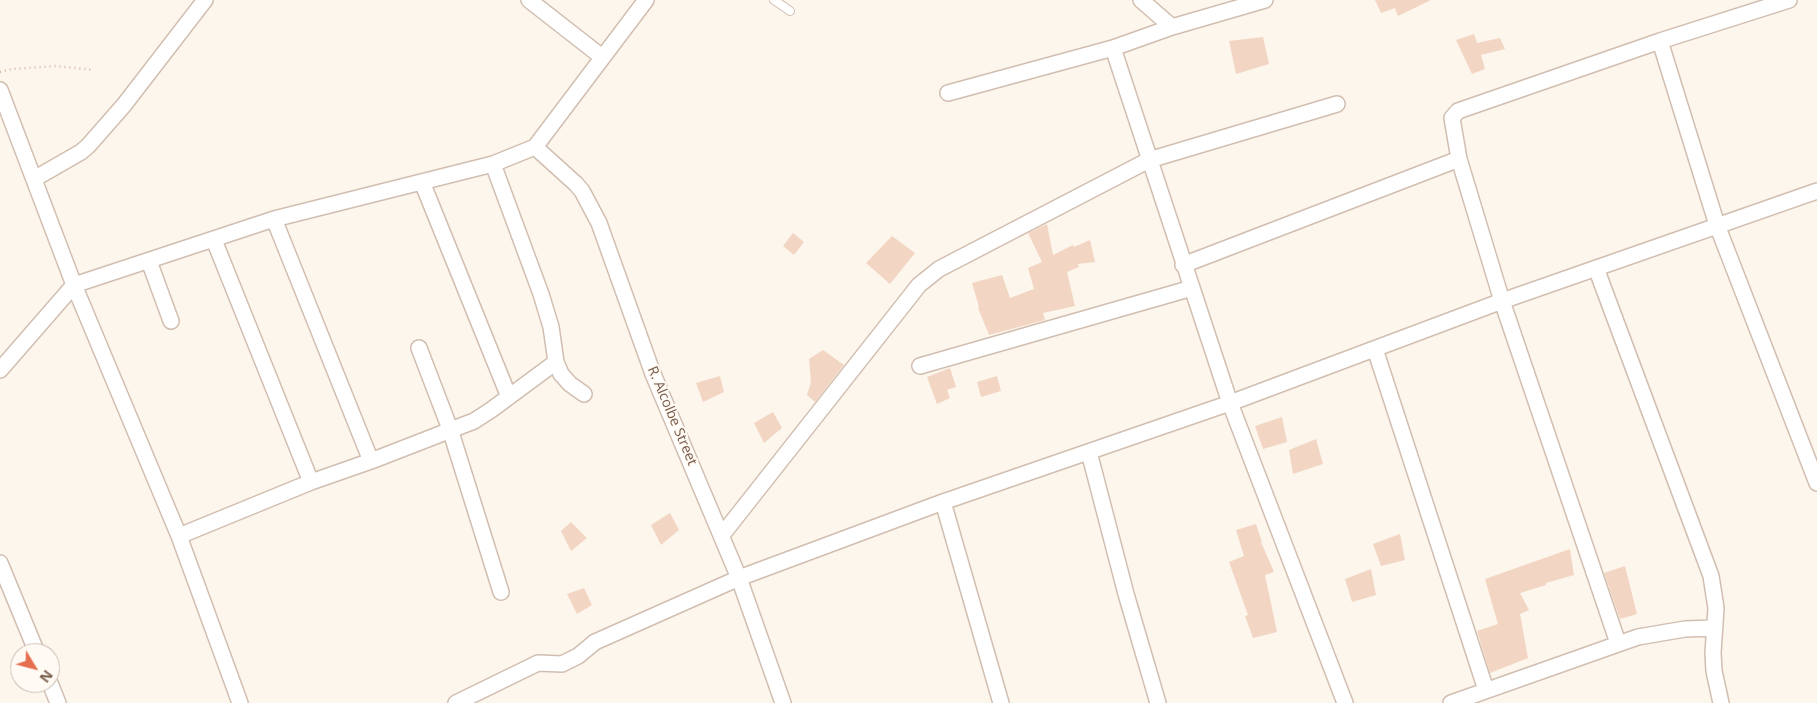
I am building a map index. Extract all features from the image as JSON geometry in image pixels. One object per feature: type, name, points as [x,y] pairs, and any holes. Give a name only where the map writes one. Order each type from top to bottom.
[{"type":"street","points":[[34,179],[88,146],[124,105],[205,0]]},
{"type":"street","points":[[529,0],[602,57]]},
{"type":"street","points":[[0,370],[74,285],[274,219],[493,164],[535,147],[646,0]]},
{"type":"street","points":[[1141,0],[1172,27]]},
{"type":"street","points":[[948,93],[1113,48],[1172,27],[1265,0]]},
{"type":"street","points":[[1618,643],[1502,301],[1459,159],[1452,118],[1458,111],[1660,41],[1789,0]]},
{"type":"street","points":[[1660,41],[1718,225],[1817,483]]},
{"type":"street","points":[[1113,48],[1230,403],[1345,703]]},
{"type":"street","points":[[0,90],[74,285],[179,536],[240,703]]},
{"type":"street","points":[[722,535],[926,278],[970,252],[1150,160],[1337,104]]},
{"type":"street","name":"R. Alcolbe Street","points":[[535,147],[582,190],[599,223],[653,374],[740,578],[783,703]]},
{"type":"street","points":[[1183,265],[1459,159]]},
{"type":"street","points":[[493,164],[541,294],[551,327],[556,362],[561,374],[570,384],[584,394]]},
{"type":"street","points":[[422,182],[509,397]]},
{"type":"street","points":[[456,703],[538,663],[562,664],[578,656],[595,642],[740,578],[942,502],[1230,403],[1502,301],[1817,191]]},
{"type":"street","points":[[274,219],[371,461]]},
{"type":"street","points":[[214,240],[311,482]]},
{"type":"street","points":[[149,261],[172,321]]},
{"type":"street","points":[[1596,268],[1711,576],[1716,608],[1713,653],[1714,671],[1721,703]]},
{"type":"street","points":[[920,366],[1192,288]]},
{"type":"street","points":[[419,348],[450,429],[501,592]]},
{"type":"street","points":[[1375,349],[1486,690]]},
{"type":"street","points":[[179,536],[311,482],[474,421],[556,362]]},
{"type":"street","points":[[1089,452],[1126,594],[1158,703]]},
{"type":"street","points":[[942,502],[1001,703]]},
{"type":"street","points":[[0,563],[33,643]]},
{"type":"street","points":[[1451,703],[1638,637],[1661,632],[1714,628]]},
{"type":"lane","points":[[774,0],[790,11]]},
{"type":"path","points":[[0,72],[12,69],[56,66],[94,70]]},
{"type":"building","points":[[1375,0],[1431,0],[1398,16],[1395,8],[1381,13]]},
{"type":"building","points":[[1474,34],[1477,43],[1500,38],[1505,49],[1481,55],[1485,69],[1472,74],[1456,40]]},
{"type":"building","points":[[1263,37],[1269,64],[1236,74],[1229,41]]},
{"type":"building","points":[[1047,224],[1053,255],[1073,245],[1074,247],[1090,240],[1095,262],[1078,264],[1079,267],[1067,272],[1075,306],[1043,313],[1045,320],[989,335],[978,308],[972,283],[1002,275],[1010,298],[1034,289],[1028,268],[1042,262],[1028,233]]},
{"type":"building","points":[[793,233],[804,242],[794,255],[783,246]]},
{"type":"building","points":[[892,236],[915,253],[890,284],[866,263]]},
{"type":"building","points":[[823,350],[844,365],[815,402],[807,395],[811,382],[809,359]]},
{"type":"building","points":[[950,368],[956,387],[947,390],[950,398],[937,404],[927,377]]},
{"type":"building","points":[[720,376],[724,392],[703,402],[696,383]]},
{"type":"building","points":[[997,376],[1001,391],[981,397],[977,382]]},
{"type":"building","points":[[773,412],[782,428],[764,443],[754,423]]},
{"type":"building","points":[[1282,417],[1287,442],[1263,449],[1255,426]]},
{"type":"building","points":[[1316,439],[1323,464],[1293,474],[1289,450]]},
{"type":"building","points":[[670,513],[679,530],[661,545],[651,525]]},
{"type":"building","points":[[571,522],[587,538],[571,551],[561,531]]},
{"type":"building","points":[[1256,524],[1261,542],[1274,572],[1265,575],[1277,632],[1253,638],[1245,616],[1248,615],[1229,562],[1244,556],[1236,530]]},
{"type":"building","points":[[1400,534],[1405,560],[1381,566],[1373,544]]},
{"type":"building","points":[[1570,549],[1574,575],[1520,593],[1529,610],[1520,614],[1528,658],[1490,673],[1477,631],[1498,624],[1485,579]]},
{"type":"building","points":[[1625,566],[1637,614],[1620,619],[1604,573]]},
{"type":"building","points":[[1371,569],[1376,595],[1352,602],[1345,579]]},
{"type":"building","points":[[584,588],[592,605],[577,614],[567,594]]}]
